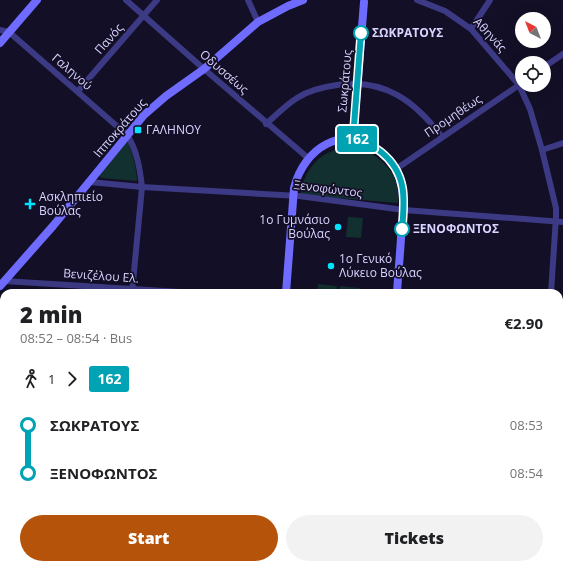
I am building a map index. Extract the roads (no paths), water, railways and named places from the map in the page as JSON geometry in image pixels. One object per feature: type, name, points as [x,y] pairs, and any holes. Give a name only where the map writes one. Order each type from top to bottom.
[{"type":"street","name":"Οδυσσέως","points":[[126,0],[266,124],[308,158]]},
{"type":"street","name":"Πανός","points":[[78,91],[157,0]]},
{"type":"street","points":[[248,0],[258,22]]},
{"type":"street","name":"Ιπποκράτους","points":[[2,284],[90,182],[144,115],[204,69],[258,22],[303,0]]},
{"type":"street","name":"Σωκράτους","points":[[353,139],[364,0]]},
{"type":"street","name":"Αθηνάς","points":[[417,0],[445,12],[471,29],[515,78]]},
{"type":"street","points":[[471,29],[490,0]]},
{"type":"street","points":[[0,43],[35,1]]},
{"type":"street","name":"Γαληνού","points":[[0,30],[9,32],[127,135]]},
{"type":"street","points":[[551,62],[563,54]]},
{"type":"street","points":[[266,124],[296,98],[314,90],[339,84],[357,83],[380,86],[396,94],[424,116],[442,137]]},
{"type":"street","name":"Προμηθέως","points":[[396,169],[515,87]]},
{"type":"street","name":"Αθηνάς","points":[[523,92],[530,109],[542,150],[556,208],[551,289]]},
{"type":"street","points":[[127,135],[131,141],[140,170],[142,187],[132,289]]},
{"type":"street","points":[[286,289],[295,184],[299,172],[308,158],[325,145],[341,140],[353,139],[359,140],[376,148],[386,156],[396,169],[403,190],[404,210],[397,289]]},
{"type":"street","points":[[542,150],[563,143]]},
{"type":"street","name":"Ξενοφώντος","points":[[90,182],[142,187],[294,196],[404,210],[563,222]]},
{"type":"street","name":"Βενιζέλου Ελ.","points":[[2,284],[95,289]]},
{"type":"place","name":"ΣΩΚΡΑΤΟΥΣ","points":[[361,33]]},
{"type":"place","name":"ΓΑΛΗΝΟΥ","points":[[138,130]]},
{"type":"place","name":"Ασκληπιείο Βούλας","points":[[30,204]]},
{"type":"place","name":"1ο Γυμνάσιο Βούλας","points":[[338,227]]},
{"type":"place","name":"ΞΕΝΟΦΩΝΤΟΣ","points":[[402,229]]},
{"type":"place","name":"1ο Γενικό Λύκειο Βούλας","points":[[331,266]]}]
